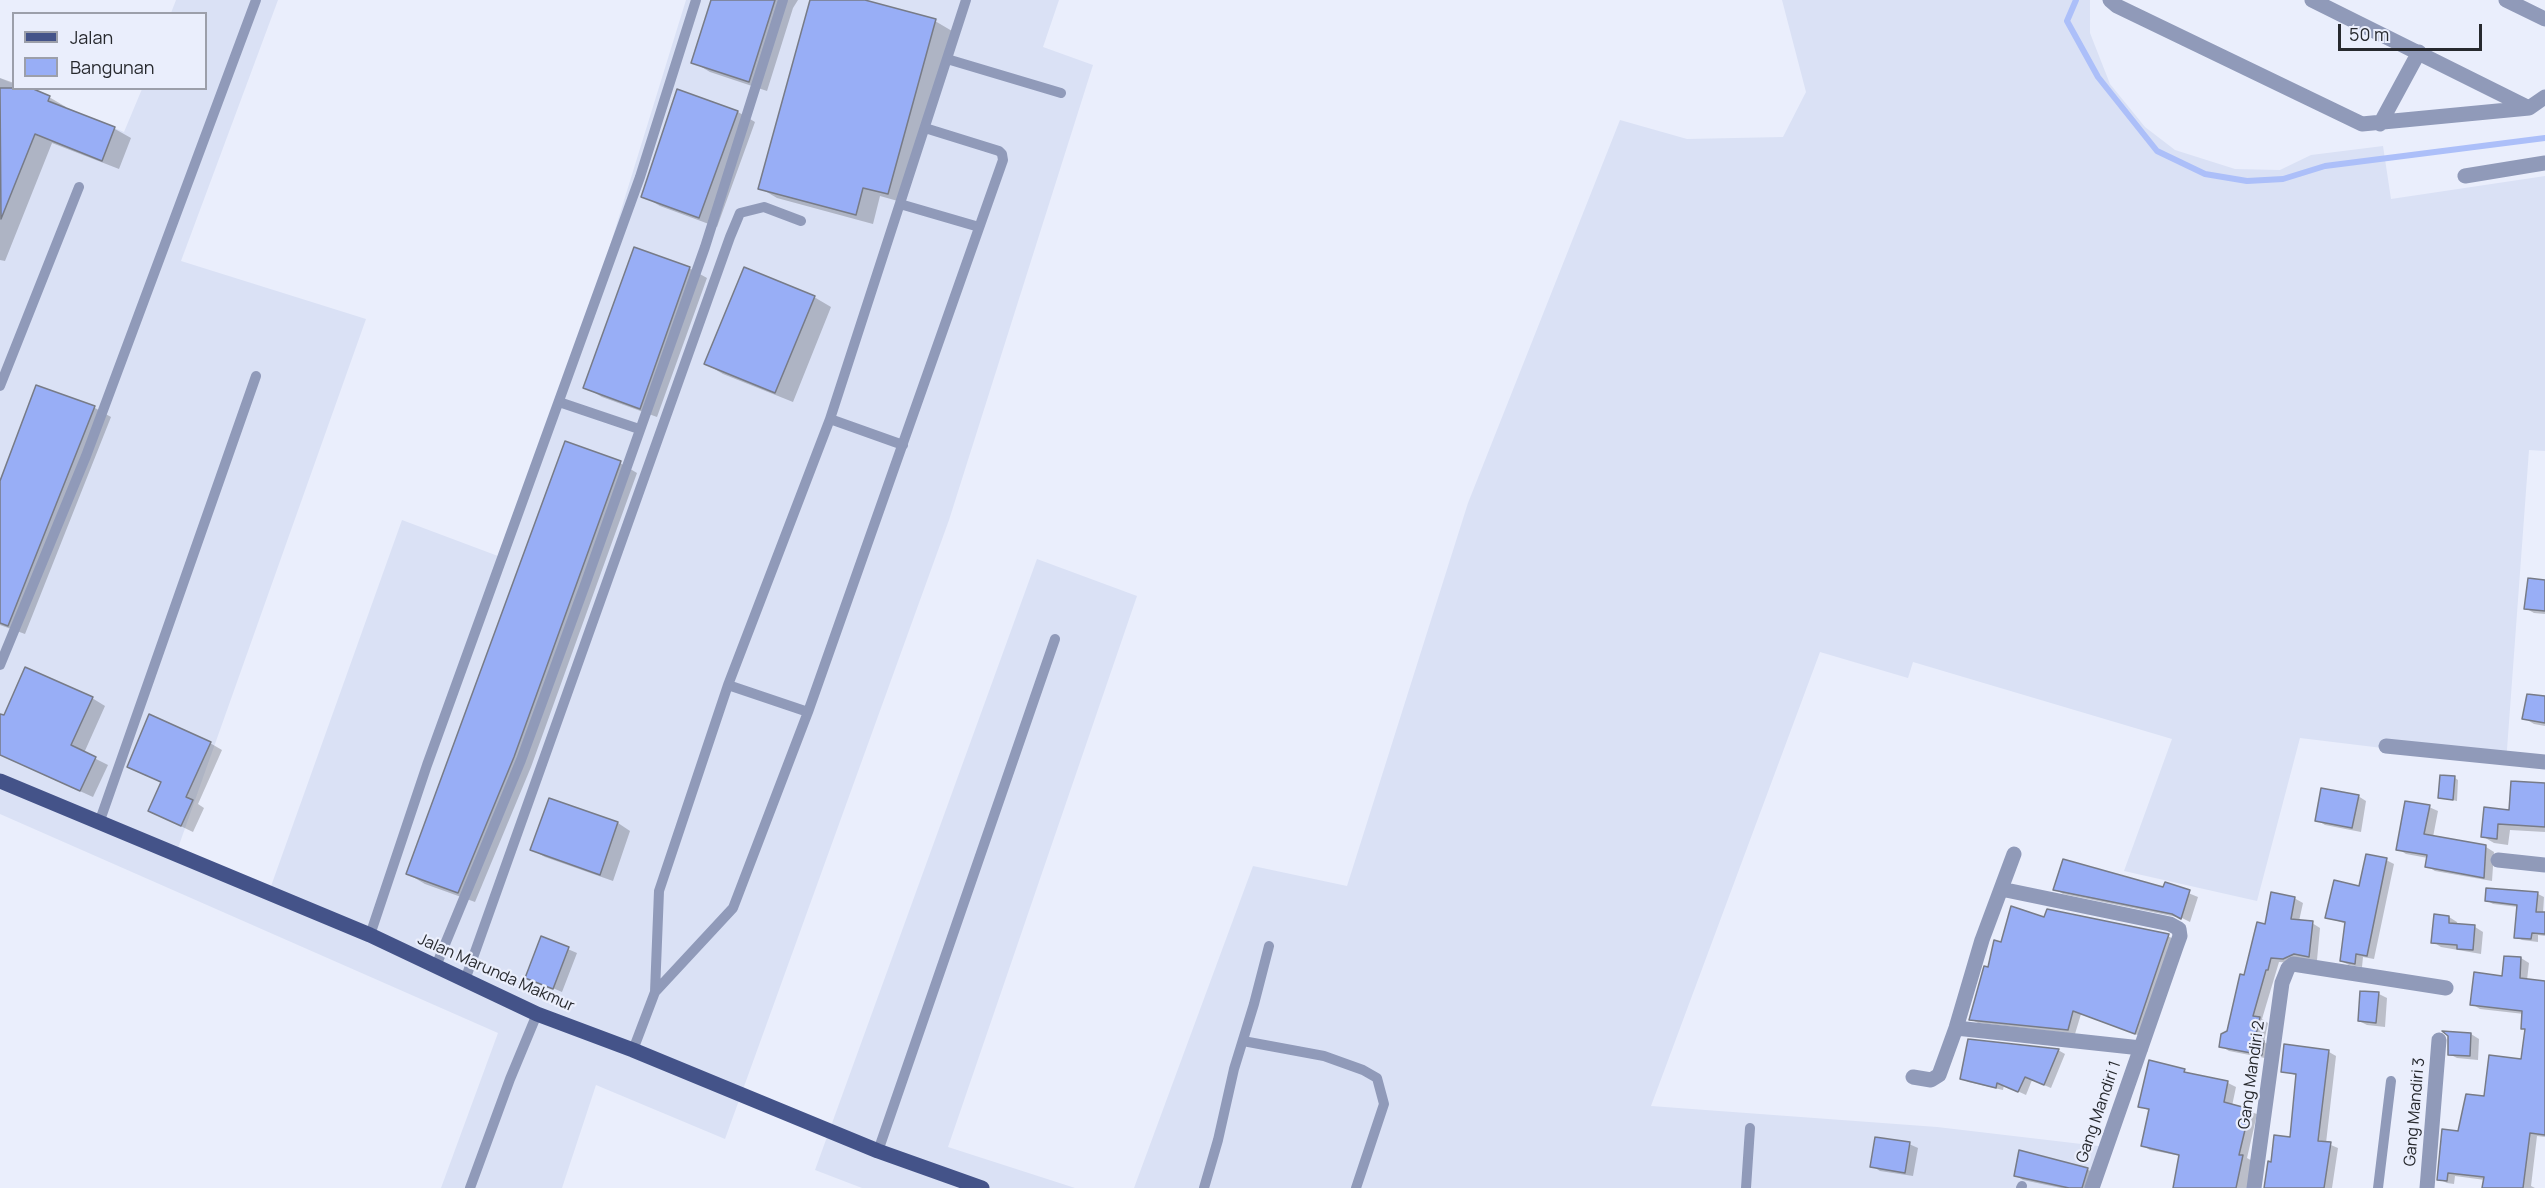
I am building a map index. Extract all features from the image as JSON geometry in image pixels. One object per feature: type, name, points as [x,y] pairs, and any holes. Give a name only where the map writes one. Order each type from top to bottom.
[{"type":"main road","name":"Jalan Marunda Makmur","points":[[0,781],[370,936],[537,1014],[633,1050],[878,1151],[982,1188]]},
{"type":"street","points":[[2110,0],[2116,6],[2362,124],[2529,108],[2545,97]]},
{"type":"street","points":[[2312,0],[2529,108]]},
{"type":"street","points":[[2506,0],[2545,19]]},
{"type":"street","points":[[2380,124],[2419,52]]},
{"type":"street","points":[[2464,176],[2545,163]]},
{"type":"street","points":[[2386,746],[2545,762]]},
{"type":"street","points":[[1913,1077],[1931,1080],[1937,1077],[1956,1028],[1982,940],[2014,854]]},
{"type":"street","points":[[2498,860],[2545,865]]},
{"type":"street","name":"Gang Mandiri 1","points":[[2001,889],[2178,927],[2180,936],[2092,1188]]},
{"type":"street","name":"Gang Mandiri 2","points":[[2253,1188],[2282,983],[2288,968],[2293,964],[2446,988]]},
{"type":"street","points":[[1956,1028],[2141,1048]]},
{"type":"street","name":"Gang Mandiri 3","points":[[2427,1188],[2439,1040]]},
{"type":"lane","points":[[0,664],[86,456],[256,0]]},
{"type":"lane","points":[[370,936],[427,765],[640,177],[696,0]]},
{"type":"lane","points":[[436,966],[521,760],[586,582],[705,247],[783,0]]},
{"type":"lane","points":[[633,1050],[655,992],[659,891],[728,685],[830,419],[966,0]]},
{"type":"lane","points":[[947,59],[1061,93]]},
{"type":"lane","points":[[655,992],[734,908],[808,712],[1003,160],[999,151],[925,128]]},
{"type":"lane","points":[[0,386],[79,187]]},
{"type":"lane","points":[[900,204],[979,227]]},
{"type":"lane","points":[[465,980],[740,213],[764,207],[801,221]]},
{"type":"lane","points":[[99,823],[256,376]]},
{"type":"lane","points":[[559,402],[639,429]]},
{"type":"lane","points":[[830,419],[903,445]]},
{"type":"lane","points":[[878,1151],[1055,639]]},
{"type":"lane","points":[[728,685],[808,712]]},
{"type":"lane","points":[[1204,1188],[1218,1140],[1234,1069],[1269,946]]},
{"type":"lane","points":[[470,1188],[510,1079],[537,1014]]},
{"type":"lane","points":[[1243,1041],[1324,1056],[1363,1070],[1377,1078],[1384,1104],[1356,1188]]},
{"type":"lane","points":[[2378,1188],[2391,1080]]},
{"type":"lane","points":[[1746,1188],[1750,1128]]},
{"type":"shaded area","points":[[176,0],[278,0],[181,261],[366,319],[178,848],[270,889],[402,520],[498,556],[600,278],[686,0],[1059,0],[1043,47],[1093,65],[949,520],[725,1139],[596,1085],[562,1188],[441,1188],[498,1033],[0,814],[0,78],[12,84],[12,90],[26,90],[124,132],[142,90],[207,90],[207,12],[171,12]]},
{"type":"shaded area","points":[[1782,0],[2090,0],[2090,33],[2110,84],[2145,127],[2175,150],[2235,169],[2280,170],[2311,155],[2383,146],[2391,199],[2545,176],[2545,451],[2529,450],[2506,763],[2300,738],[2257,901],[2124,871],[2172,739],[1913,662],[1908,678],[1820,652],[1651,1106],[1937,1127],[2107,1147],[2094,1188],[1134,1188],[1253,866],[1347,886],[1468,503],[1620,120],[1687,139],[1783,137],[1806,92]]},
{"type":"shaded area","points":[[1037,559],[1137,596],[948,1147],[1075,1188],[862,1188],[815,1170]]},
{"type":"building","points":[[711,0],[775,0],[749,82],[691,63]]},
{"type":"building","points":[[810,0],[865,0],[936,19],[888,194],[863,188],[856,215],[758,189]]},
{"type":"building","points":[[0,88],[36,90],[50,96],[48,101],[115,127],[102,161],[35,134],[1,219]]},
{"type":"building","points":[[677,89],[738,111],[699,218],[641,197]]},
{"type":"building","points":[[634,247],[690,267],[640,409],[583,388]]},
{"type":"building","points":[[744,267],[815,296],[775,393],[704,364]]},
{"type":"building","points":[[36,385],[95,406],[8,626],[0,623],[0,481]]},
{"type":"building","points":[[565,441],[621,461],[514,757],[458,893],[406,874]]},
{"type":"building","points":[[2528,578],[2545,580],[2545,611],[2524,609]]},
{"type":"building","points":[[25,667],[93,697],[71,745],[96,757],[80,791],[0,755],[0,714],[4,715]]},
{"type":"building","points":[[2527,694],[2545,696],[2545,723],[2522,719]]},
{"type":"building","points":[[149,714],[211,742],[186,797],[193,800],[181,826],[148,811],[161,782],[127,767]]},
{"type":"building","points":[[2440,775],[2455,776],[2453,800],[2438,798]]},
{"type":"building","points":[[2511,781],[2545,783],[2545,827],[2498,824],[2497,839],[2481,837],[2484,807],[2509,810]]},
{"type":"building","points":[[2321,788],[2359,795],[2352,828],[2315,821]]},
{"type":"building","points":[[549,798],[618,822],[600,875],[530,850]]},
{"type":"building","points":[[2405,801],[2430,805],[2424,834],[2486,845],[2484,878],[2425,867],[2427,855],[2396,850]]},
{"type":"building","points":[[2366,854],[2387,858],[2367,956],[2356,954],[2355,964],[2340,961],[2345,922],[2325,918],[2334,880],[2359,886]]},
{"type":"building","points":[[2063,859],[2163,887],[2165,882],[2190,890],[2181,919],[2172,914],[2053,890]]},
{"type":"building","points":[[2486,888],[2538,892],[2536,912],[2545,912],[2545,934],[2532,933],[2531,939],[2514,938],[2517,905],[2485,901]]},
{"type":"building","points":[[2271,892],[2295,897],[2291,919],[2313,921],[2309,957],[2294,954],[2283,959],[2271,958],[2253,1016],[2260,1017],[2255,1039],[2264,1041],[2262,1055],[2219,1047],[2221,1034],[2227,1031],[2240,974],[2244,975],[2257,922],[2265,924]]},
{"type":"building","points":[[2011,906],[2044,917],[2047,909],[2169,934],[2135,1034],[2073,1011],[2068,1030],[1969,1020],[1984,966],[1988,967],[1994,940],[2001,942]]},
{"type":"building","points":[[2434,914],[2449,916],[2449,923],[2475,925],[2473,950],[2457,949],[2457,945],[2431,943]]},
{"type":"building","points":[[541,936],[569,947],[553,989],[525,978]]},
{"type":"building","points":[[2504,956],[2521,957],[2520,978],[2545,981],[2545,1135],[2530,1133],[2523,1188],[2482,1188],[2484,1177],[2448,1173],[2447,1181],[2437,1180],[2442,1129],[2458,1131],[2466,1094],[2484,1096],[2489,1055],[2521,1059],[2525,1029],[2521,1029],[2522,1011],[2470,1005],[2474,972],[2502,976]]},
{"type":"building","points":[[2360,991],[2379,992],[2376,1023],[2358,1021]]},
{"type":"building","points":[[2442,1031],[2471,1033],[2470,1056],[2448,1055],[2448,1036]]},
{"type":"building","points":[[1968,1039],[2059,1049],[2044,1085],[2025,1077],[2018,1092],[1997,1083],[1996,1088],[1960,1079]]},
{"type":"building","points":[[2284,1044],[2329,1050],[2318,1141],[2331,1142],[2324,1188],[2264,1188],[2268,1161],[2271,1162],[2274,1135],[2290,1137],[2296,1074],[2281,1072]]},
{"type":"building","points":[[2149,1060],[2185,1069],[2184,1072],[2228,1081],[2224,1102],[2250,1109],[2239,1155],[2243,1155],[2236,1188],[2173,1188],[2179,1155],[2141,1146],[2149,1109],[2138,1107]]},
{"type":"building","points":[[1875,1137],[1910,1142],[1905,1173],[1870,1167]]},
{"type":"building","points":[[2019,1150],[2088,1168],[2082,1188],[2069,1188],[2014,1176]]},
{"type":"waterway","points":[[2076,0],[2067,21],[2098,77],[2157,151],[2205,174],[2247,181],[2283,179],[2325,166],[2545,138]]}]
